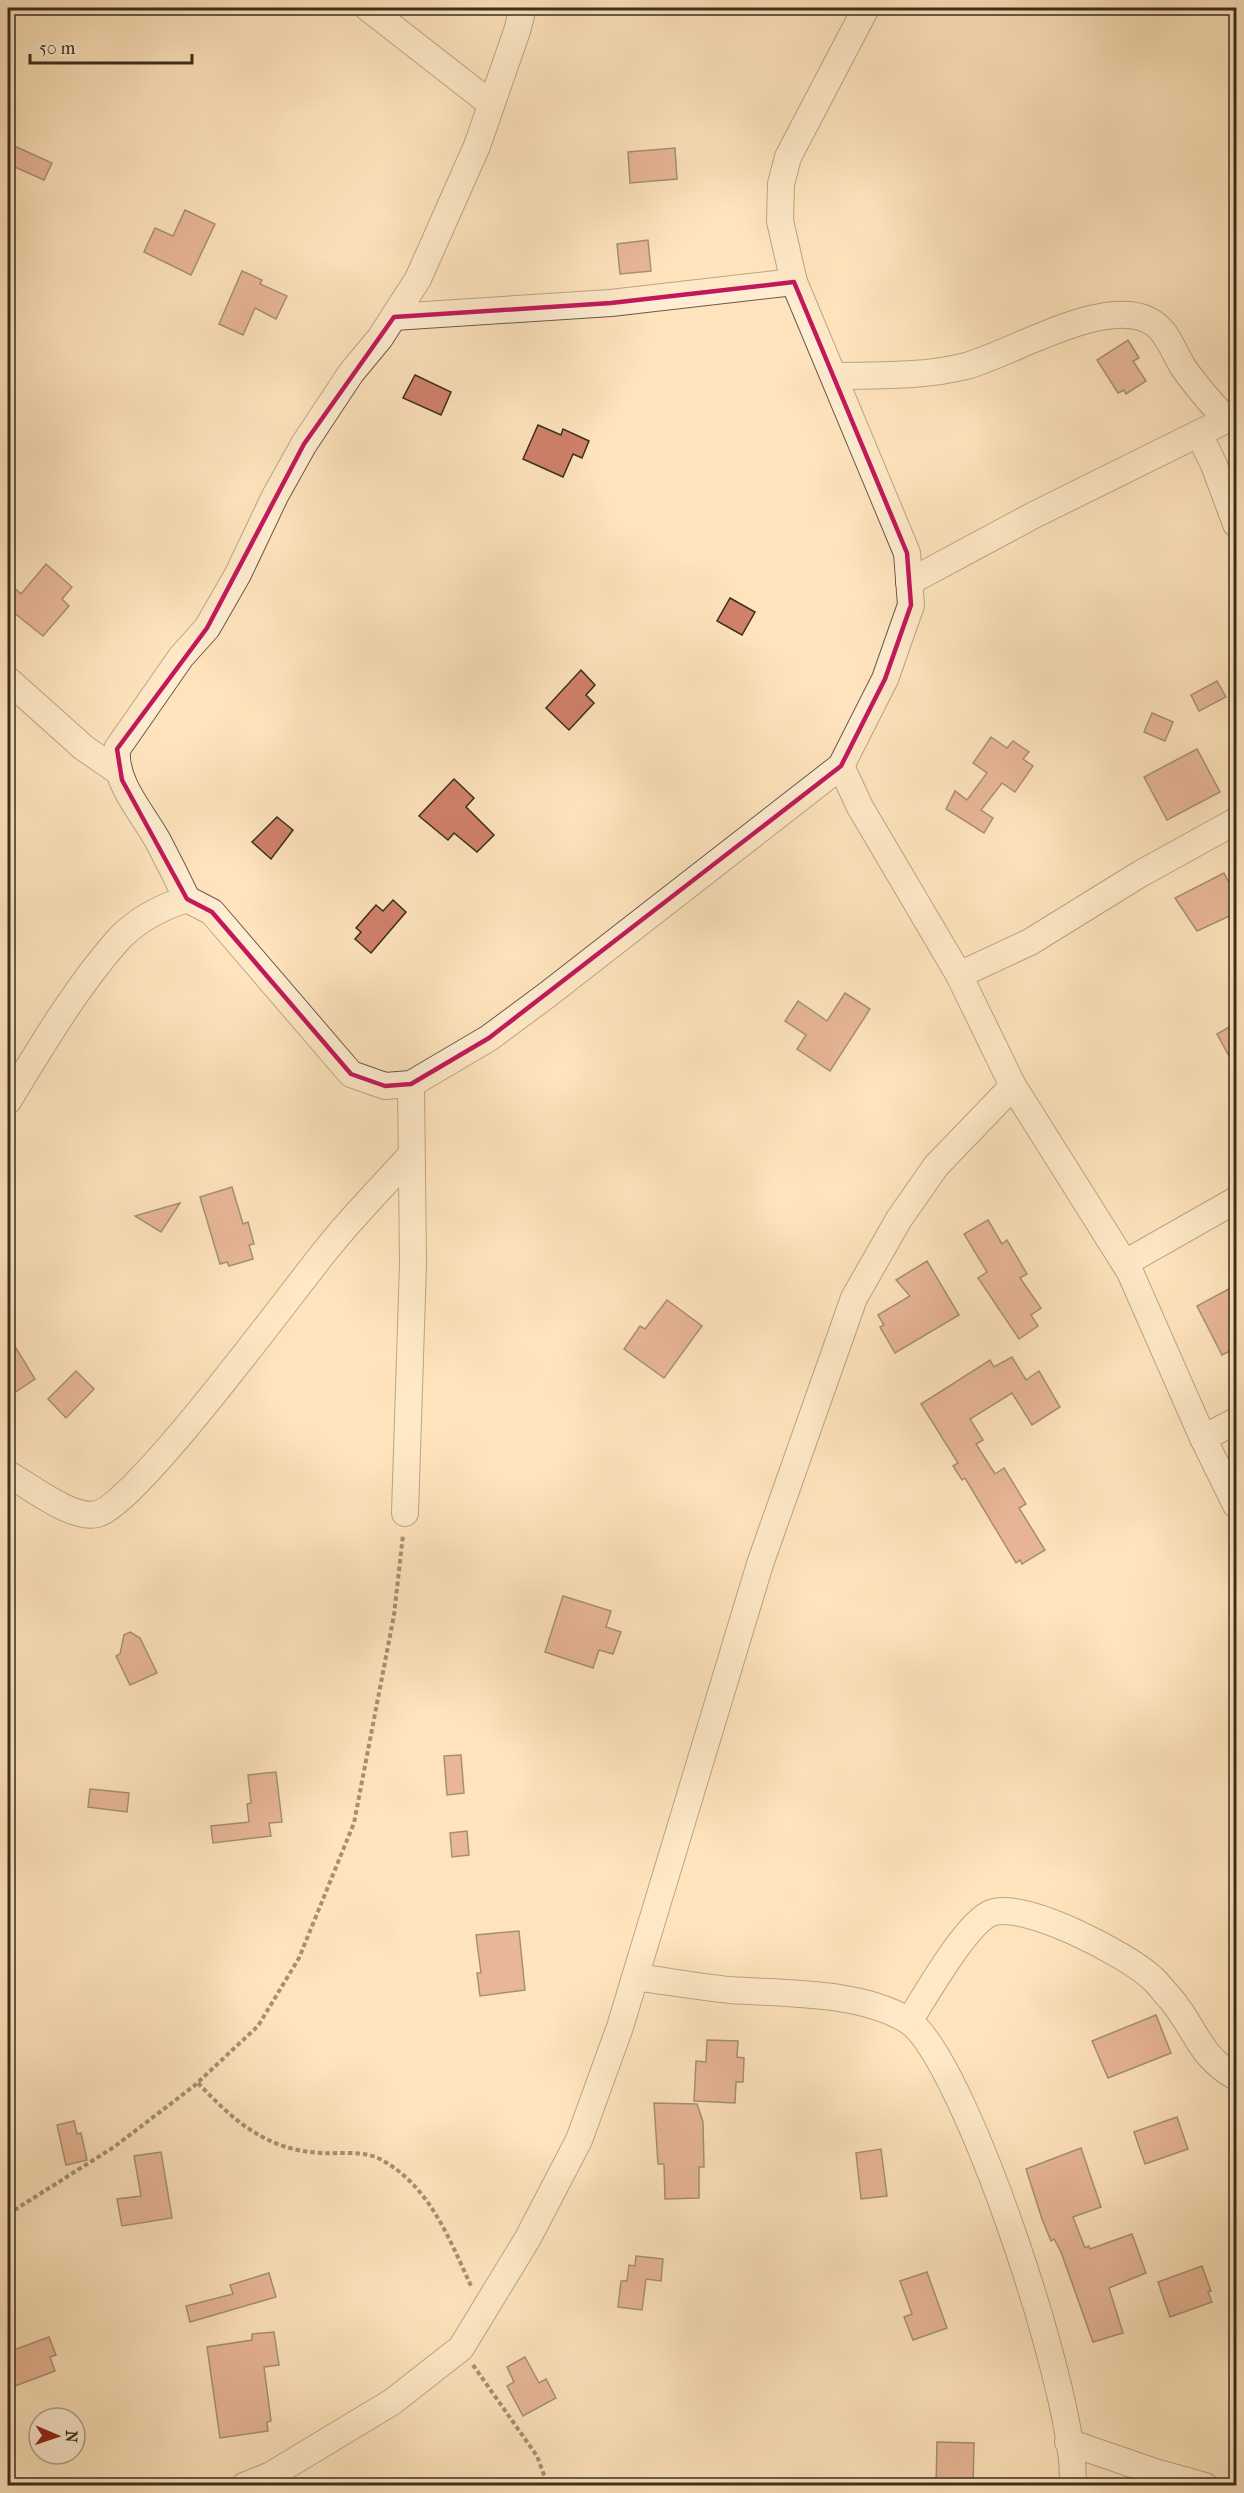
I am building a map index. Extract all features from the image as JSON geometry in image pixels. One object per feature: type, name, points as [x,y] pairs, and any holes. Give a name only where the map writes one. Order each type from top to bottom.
[{"type":"street","points":[[368,8],[491,104]]},
{"type":"street","points":[[523,8],[477,146],[418,279],[380,338],[351,373],[304,444],[207,628],[181,657],[120,741],[116,761],[119,772],[187,899],[212,912],[351,1074],[385,1086],[411,1084],[489,1038],[841,766],[885,679],[911,605],[907,553],[795,282],[780,221],[781,184],[788,157],[866,8]]},
{"type":"street","points":[[393,317],[611,303],[795,282]]},
{"type":"street","points":[[834,376],[926,374],[968,366],[1055,330],[1100,317],[1133,314],[1157,325],[1195,384],[1232,417],[1034,515],[909,582]]},
{"type":"street","points":[[1199,434],[1214,465],[1236,524]]},
{"type":"street","points":[[8,680],[84,748],[119,772]]},
{"type":"street","points":[[841,766],[860,807],[959,975],[1013,1086],[1125,1263],[1203,1438],[1236,1505]]},
{"type":"street","points":[[959,975],[1030,942],[1140,874],[1236,821]]},
{"type":"street","points":[[8,1101],[41,1048],[118,940],[164,906],[187,899]]},
{"type":"street","points":[[405,1514],[411,1365],[411,1084]]},
{"type":"street","points":[[244,2486],[271,2475],[392,2402],[461,2348],[528,2238],[579,2140],[620,2027],[760,1563],[854,1298],[899,1219],[936,1166],[1013,1086]]},
{"type":"street","points":[[8,1474],[78,1514],[96,1515],[108,1510],[123,1499],[162,1456],[327,1248],[411,1155]]},
{"type":"street","points":[[1125,1263],[1236,1200]]},
{"type":"street","points":[[1203,1438],[1236,1421]]},
{"type":"street","points":[[909,2021],[968,1932],[991,1913],[1016,1911],[1046,1920],[1115,1952],[1152,1977],[1180,2010],[1199,2045],[1219,2067],[1236,2077]]},
{"type":"street","points":[[635,1977],[730,1990],[787,1992],[872,2005],[909,2021],[950,2078],[1019,2248],[1051,2351],[1068,2442],[1072,2486]]},
{"type":"street","points":[[1068,2442],[1155,2472],[1205,2486]]},
{"type":"path","points":[[8,2214],[114,2147],[198,2082],[258,2026],[299,1958],[354,1823],[394,1615],[405,1514]]},
{"type":"path","points":[[198,2082],[228,2115],[258,2136],[302,2152],[356,2153],[378,2158],[398,2171],[424,2196],[441,2223],[483,2311]]},
{"type":"path","points":[[461,2348],[537,2456],[548,2486]]},
{"type":"highlighted area","points":[[794,282],[907,553],[911,605],[885,679],[841,766],[489,1038],[411,1084],[385,1086],[351,1074],[212,912],[187,899],[122,780],[117,749],[207,628],[304,444],[394,317],[611,303]]},
{"type":"building","points":[[8,143],[52,163],[44,180],[8,164]]},
{"type":"building","points":[[675,148],[677,179],[630,183],[628,152]]},
{"type":"building","points":[[185,210],[215,224],[191,275],[144,252],[155,228],[173,236]]},
{"type":"building","points":[[648,240],[651,271],[620,274],[617,244]]},
{"type":"building","points":[[242,271],[262,280],[260,284],[287,296],[276,319],[255,308],[243,335],[219,324]]},
{"type":"building","points":[[1128,340],[1139,358],[1133,361],[1146,381],[1126,394],[1124,390],[1118,393],[1097,360]]},
{"type":"building","points":[[415,375],[451,392],[441,415],[403,398]]},
{"type":"building","points":[[538,425],[561,435],[563,429],[589,441],[582,458],[573,454],[563,477],[523,459]]},
{"type":"building","points":[[46,564],[72,587],[62,599],[69,606],[43,636],[8,608],[8,582],[21,594]]},
{"type":"building","points":[[730,598],[755,612],[742,635],[717,621]]},
{"type":"building","points":[[581,670],[595,685],[586,695],[594,703],[569,730],[546,708]]},
{"type":"building","points":[[1217,681],[1226,697],[1199,711],[1191,695]]},
{"type":"building","points":[[1152,713],[1173,722],[1165,741],[1144,732]]},
{"type":"building","points":[[991,737],[1007,748],[1013,741],[1029,752],[1023,759],[1033,766],[1015,792],[1002,783],[981,810],[993,818],[984,833],[946,809],[955,791],[967,800],[987,773],[973,763]]},
{"type":"building","points":[[1197,749],[1220,792],[1167,820],[1144,777]]},
{"type":"building","points":[[454,779],[474,798],[466,807],[494,835],[477,852],[454,833],[448,840],[419,816]]},
{"type":"building","points":[[277,817],[293,830],[271,859],[252,842]]},
{"type":"building","points":[[1224,873],[1236,897],[1236,913],[1197,931],[1175,898]]},
{"type":"building","points":[[393,900],[406,912],[371,953],[355,939],[361,932],[356,928],[376,905],[383,911]]},
{"type":"building","points":[[845,993],[870,1009],[830,1071],[797,1049],[806,1035],[785,1021],[798,1001],[827,1021]]},
{"type":"building","points":[[1236,1023],[1236,1069],[1217,1034]]},
{"type":"building","points":[[232,1187],[243,1224],[248,1222],[254,1244],[249,1245],[253,1259],[229,1266],[227,1262],[220,1264],[200,1197]]},
{"type":"building","points":[[180,1203],[161,1232],[135,1216]]},
{"type":"building","points":[[988,1220],[1002,1244],[1007,1240],[1027,1274],[1020,1278],[1041,1308],[1031,1315],[1038,1326],[1019,1339],[978,1278],[987,1272],[964,1234]]},
{"type":"building","points":[[927,1261],[959,1315],[895,1353],[880,1327],[884,1325],[878,1315],[910,1296],[896,1280]]},
{"type":"building","points":[[1236,1285],[1236,1348],[1222,1355],[1197,1306]]},
{"type":"building","points":[[667,1300],[702,1326],[664,1378],[624,1349],[640,1326],[645,1329]]},
{"type":"building","points":[[8,1335],[35,1379],[8,1397]]},
{"type":"building","points":[[1012,1357],[1026,1380],[1039,1371],[1060,1407],[1032,1425],[1012,1393],[970,1419],[983,1440],[976,1444],[995,1474],[1004,1468],[1026,1504],[1019,1508],[1045,1550],[1022,1564],[1020,1560],[1016,1563],[965,1478],[962,1480],[953,1466],[958,1463],[921,1404],[990,1360],[994,1367]]},
{"type":"building","points":[[76,1371],[94,1389],[66,1418],[48,1399]]},
{"type":"building","points":[[563,1596],[611,1611],[606,1627],[621,1632],[613,1654],[599,1650],[593,1668],[545,1652]]},
{"type":"building","points":[[130,1632],[140,1638],[157,1673],[130,1685],[116,1656],[120,1654],[124,1635]]},
{"type":"building","points":[[461,1755],[464,1793],[447,1795],[444,1756]]},
{"type":"building","points":[[276,1772],[282,1822],[269,1823],[271,1836],[213,1843],[211,1826],[249,1822],[247,1804],[251,1803],[248,1775]]},
{"type":"building","points":[[90,1789],[129,1793],[127,1812],[88,1807]]},
{"type":"building","points":[[467,1831],[469,1855],[452,1857],[450,1833]]},
{"type":"building","points":[[519,1931],[525,1990],[480,1996],[477,1973],[481,1973],[476,1935]]},
{"type":"building","points":[[1156,2015],[1171,2053],[1108,2078],[1092,2041]]},
{"type":"building","points":[[707,2040],[738,2041],[737,2057],[744,2058],[743,2082],[736,2082],[735,2103],[694,2101],[696,2061],[706,2062]]},
{"type":"building","points":[[654,2103],[697,2104],[703,2122],[704,2167],[699,2167],[699,2198],[665,2199],[664,2164],[658,2164]]},
{"type":"building","points":[[1177,2117],[1188,2149],[1145,2164],[1134,2132]]},
{"type":"building","points":[[74,2121],[77,2134],[81,2133],[87,2160],[66,2165],[57,2125]]},
{"type":"building","points":[[1081,2148],[1101,2207],[1073,2217],[1085,2248],[1089,2246],[1090,2249],[1132,2234],[1146,2273],[1109,2288],[1123,2333],[1093,2342],[1061,2252],[1054,2239],[1051,2241],[1042,2219],[1026,2169]]},
{"type":"building","points":[[881,2149],[887,2196],[861,2199],[856,2153]]},
{"type":"building","points":[[161,2152],[172,2218],[122,2226],[117,2199],[141,2196],[134,2156]]},
{"type":"building","points":[[636,2256],[663,2259],[661,2281],[646,2279],[642,2310],[618,2307],[621,2281],[627,2281],[629,2265],[635,2266]]},
{"type":"building","points":[[1202,2266],[1211,2291],[1208,2292],[1212,2302],[1170,2317],[1158,2282]]},
{"type":"building","points":[[927,2272],[947,2328],[913,2340],[904,2317],[912,2314],[900,2281]]},
{"type":"building","points":[[269,2273],[276,2297],[190,2322],[186,2306],[233,2294],[230,2285]]},
{"type":"building","points":[[274,2332],[279,2365],[264,2367],[271,2421],[267,2422],[268,2431],[220,2438],[207,2347],[252,2340],[252,2334]]},
{"type":"building","points":[[49,2337],[56,2355],[50,2357],[55,2371],[15,2386],[8,2366],[8,2352]]},
{"type":"building","points":[[525,2357],[539,2383],[546,2379],[556,2398],[523,2416],[507,2386],[514,2382],[507,2367]]},
{"type":"building","points":[[937,2442],[974,2443],[973,2486],[936,2486]]}]
